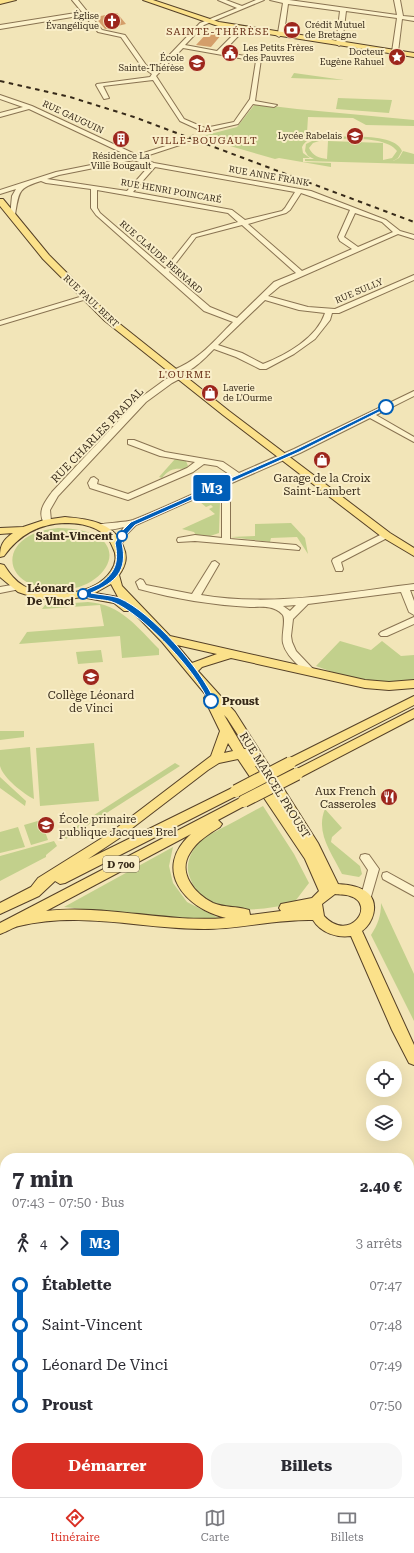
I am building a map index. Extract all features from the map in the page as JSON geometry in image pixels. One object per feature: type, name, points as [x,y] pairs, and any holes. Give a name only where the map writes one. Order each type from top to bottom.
[{"type":"main road","points":[[0,2],[13,0]]},
{"type":"main road","points":[[147,0],[208,22],[279,35],[414,55]]},
{"type":"main road","name":"RUE PAUL BERT","points":[[0,201],[46,257],[108,319],[284,457],[386,535],[414,553]]},
{"type":"main road","points":[[0,531],[23,529],[47,521],[82,521],[98,526],[110,534],[118,543],[122,558],[114,575],[102,585],[83,594],[58,597],[29,593],[17,588],[5,578],[0,567]]},
{"type":"main road","points":[[1,549],[11,538],[23,529]]},
{"type":"main road","name":"RUE MARCEL PROUST","points":[[114,575],[118,590],[141,616],[166,639],[205,688],[231,715],[260,764],[314,846],[330,891]]},
{"type":"main road","name":"RUE MARCEL PROUST","points":[[83,594],[116,600],[141,616]]},
{"type":"main road","points":[[166,639],[365,684],[388,686],[414,684]]},
{"type":"main road","points":[[192,670],[204,662],[233,653]]},
{"type":"main road","name":"RUE MARCEL PROUST","points":[[205,688],[226,731],[240,754],[310,857],[330,891]]},
{"type":"main road","name":"D 700","points":[[0,929],[243,800],[290,763],[414,700]]},
{"type":"main road","points":[[316,908],[279,910],[240,915],[215,910],[197,900],[185,886],[180,870],[182,854],[188,844],[197,835],[243,800],[299,776],[414,714]]},
{"type":"main road","points":[[216,759],[226,731]]},
{"type":"main road","points":[[34,892],[43,882],[114,836],[216,759],[240,754],[248,754],[260,764]]},
{"type":"main road","name":"D 700","points":[[0,909],[34,892],[243,800]]},
{"type":"main road","points":[[17,921],[47,915],[87,914],[204,924],[295,913],[316,908],[330,891],[352,891],[365,900],[368,907],[368,914],[366,920],[355,928],[342,931],[326,926],[316,908]]},
{"type":"main road","points":[[355,928],[399,1030],[414,1059]]},
{"type":"street","points":[[75,0],[100,31],[123,36],[144,66],[154,75],[179,117],[185,123],[204,130],[236,123],[253,99],[259,60],[182,46]]},
{"type":"street","points":[[221,0],[242,8]]},
{"type":"street","points":[[106,98],[99,85],[154,75],[202,24],[261,0]]},
{"type":"street","points":[[273,0],[414,19]]},
{"type":"street","points":[[395,52],[400,17],[397,0]]},
{"type":"street","points":[[279,35],[281,33],[286,1]]},
{"type":"street","points":[[339,44],[343,9]]},
{"type":"street","points":[[0,27],[86,13]]},
{"type":"street","points":[[219,52],[242,29]]},
{"type":"street","name":"RUE GAUGUIN","points":[[0,97],[30,107],[135,158]]},
{"type":"street","points":[[251,102],[274,105]]},
{"type":"street","points":[[0,115],[30,107]]},
{"type":"street","points":[[197,136],[204,130]]},
{"type":"street","points":[[0,192],[52,175],[135,158],[190,140]]},
{"type":"street","points":[[129,193],[153,165],[145,154]]},
{"type":"street","name":"RUE ANNE FRANK","points":[[135,158],[153,165],[299,190],[384,221],[398,232]]},
{"type":"street","name":"RUE HENRI POINCARÉ","points":[[52,175],[63,182]]},
{"type":"street","name":"RUE HENRI POINCARÉ","points":[[42,178],[46,181],[63,182],[225,210],[233,213],[300,273]]},
{"type":"street","points":[[12,215],[15,196],[22,185]]},
{"type":"street","name":"RUE CLAUDE BERNARD","points":[[94,188],[96,211],[207,309],[238,321]]},
{"type":"street","points":[[165,273],[194,236],[287,210],[299,190]]},
{"type":"street","points":[[356,210],[352,212],[341,237],[342,240],[357,249]]},
{"type":"street","points":[[398,232],[414,237]]},
{"type":"street","name":"RUE CHARLES PRADAL","points":[[47,521],[44,514],[47,505],[60,489],[143,400],[189,367],[277,284],[398,232]]},
{"type":"street","name":"RUE SULLY","points":[[263,297],[294,306],[328,312],[340,310],[414,277]]},
{"type":"street","points":[[0,323],[86,298]]},
{"type":"street","points":[[212,346],[239,355],[263,367],[309,341],[327,318],[328,312]]},
{"type":"street","points":[[98,526],[109,527],[133,523],[284,457],[413,394]]},
{"type":"street","points":[[370,415],[414,440]]},
{"type":"street","points":[[131,442],[163,454],[225,465],[239,476]]},
{"type":"street","points":[[94,480],[92,483],[93,486],[128,496],[190,470],[202,461]]},
{"type":"street","points":[[220,485],[226,491],[226,540]]},
{"type":"street","points":[[118,543],[123,534],[133,523]]},
{"type":"street","points":[[338,569],[336,561],[386,535]]},
{"type":"street","points":[[182,540],[195,538],[226,540],[296,548]]},
{"type":"street","points":[[195,597],[215,564]]},
{"type":"street","points":[[140,582],[142,587],[195,597],[237,603],[273,604],[414,587]]},
{"type":"street","points":[[0,590],[17,588]]},
{"type":"street","points":[[404,588],[414,612]]},
{"type":"street","points":[[307,600],[289,618],[285,638],[291,653],[310,671]]},
{"type":"street","points":[[273,604],[286,612],[289,618]]},
{"type":"street","points":[[384,634],[414,620]]},
{"type":"street","points":[[365,858],[374,868],[365,900]]},
{"type":"street","points":[[387,876],[414,892]]},
{"type":"street","points":[[352,891],[369,883]]},
{"type":"green space","points":[[294,73],[344,80],[291,78]]},
{"type":"green space","points":[[338,98],[392,100],[389,113],[336,109]]},
{"type":"green space","points":[[255,104],[414,120],[414,126],[366,125],[353,118],[308,117],[307,133],[321,136],[310,139],[304,144],[302,147],[303,153],[310,158],[303,158],[303,162],[331,163],[331,167],[279,158],[275,159],[199,137],[237,127]]},
{"type":"green space","points":[[329,137],[369,137],[390,141],[398,145],[402,151],[398,158],[393,161],[399,158],[403,151],[414,154],[414,164],[305,161],[305,159],[314,159],[308,156],[305,151],[306,144],[316,139]],"holes":[[[322,140],[373,140],[383,142],[397,151],[392,158],[383,160],[383,143],[328,141],[327,159],[316,156],[309,148],[313,143]]]},
{"type":"green space","points":[[175,459],[186,461],[188,466],[185,469],[172,470],[162,478],[159,477]]},
{"type":"green space","points":[[209,498],[218,499],[220,502],[219,533],[210,536],[196,535],[194,532],[182,529],[215,514],[209,509],[213,507],[211,505],[206,507],[200,502]]},
{"type":"green space","points":[[291,523],[305,538],[308,554],[297,537],[271,538],[270,542],[231,537],[255,536],[255,524]]},
{"type":"green space","points":[[58,528],[87,532],[104,542],[109,554],[106,568],[94,580],[77,588],[55,590],[31,584],[23,580],[17,574],[12,561],[13,554],[21,541],[36,533]]},
{"type":"green space","points":[[88,602],[110,607],[128,618],[159,649],[159,655],[122,658],[120,636],[19,644],[27,632],[104,626],[100,605],[42,609],[45,605]]},
{"type":"green space","points":[[340,641],[371,650],[382,641],[401,656],[414,655],[414,682],[376,682],[352,678],[316,666]]},
{"type":"green space","points":[[101,650],[103,662],[78,664],[76,652]]},
{"type":"green space","points":[[0,731],[24,731],[24,737],[0,740]]},
{"type":"green space","points":[[94,743],[99,801],[40,806],[36,748]]},
{"type":"green space","points":[[30,747],[34,799],[20,790],[9,780],[5,776],[0,766],[0,750]]},
{"type":"green space","points":[[175,763],[180,766],[66,839],[63,835]]},
{"type":"green space","points":[[0,777],[26,801],[25,806],[0,788]]},
{"type":"green space","points":[[263,806],[294,854],[309,883],[293,904],[248,910],[219,906],[207,900],[196,890],[189,875],[188,866],[190,856],[201,840],[205,837]]},
{"type":"green space","points":[[325,809],[342,828],[332,837],[331,842],[360,866],[362,874],[359,877],[342,874],[326,843],[322,826],[322,818]]},
{"type":"green space","points":[[41,820],[48,840],[31,845],[24,825]]},
{"type":"green space","points":[[18,827],[25,847],[0,853],[0,832]]},
{"type":"green space","points":[[54,841],[57,846],[46,855],[46,857],[0,881],[0,856]]},
{"type":"green space","points":[[173,847],[169,866],[173,883],[187,902],[217,917],[238,919],[202,921],[64,907]]},
{"type":"green space","points":[[381,903],[414,974],[414,1021],[371,935],[379,920]]},
{"type":"building","name":"Église Évangélique","points":[[117,13],[126,24],[105,29],[95,17]]},
{"type":"building","points":[[208,32],[222,34],[211,47],[196,45]]},
{"type":"tunnel","points":[[190,140],[197,135]]},
{"type":"railway","points":[[0,81],[70,97],[134,117],[414,222]]},
{"type":"bus line","name":"M3","points":[[211,701],[205,688],[192,670],[166,639],[141,616],[116,600],[83,594],[102,585],[114,575],[122,558],[118,543],[123,534],[133,523],[297,451],[386,407]]},
{"type":"place","name":"Église Évangélique","points":[[112,21]]},
{"type":"place","name":"Crédit Mutuel de Bretagne","points":[[292,30]]},
{"type":"place","name":"Les Petits Frères des Pauvres","points":[[230,53]]},
{"type":"place","name":"Docteur Eugène Rahuel","points":[[397,57]]},
{"type":"place","name":"École Sainte-Thérèse","points":[[197,63]]},
{"type":"place","name":"Lycée Rabelais","points":[[355,136]]},
{"type":"place","name":"Résidence La Ville Bougault","points":[[121,139]]},
{"type":"place","name":"Laverie de L'Ourme","points":[[210,393]]},
{"type":"place","name":"Garage de la Croix Saint-Lambert","points":[[322,460]]},
{"type":"place","name":"Saint-Vincent","points":[[122,536]]},
{"type":"place","name":"Léonard De Vinci","points":[[83,594]]},
{"type":"place","name":"Collège Léonard de Vinci","points":[[91,677]]},
{"type":"place","name":"Proust","points":[[211,701]]},
{"type":"place","name":"Aux French Casseroles","points":[[389,797]]},
{"type":"place","name":"École primaire publique Jacques Brel","points":[[46,825]]},
{"type":"district","name":"SAINTE-THÉRÈSE","points":[[218,31]]},
{"type":"district","name":"LA VILLE-BOUGAULT","points":[[205,134]]},
{"type":"district","name":"L'OURME","points":[[185,374]]}]
